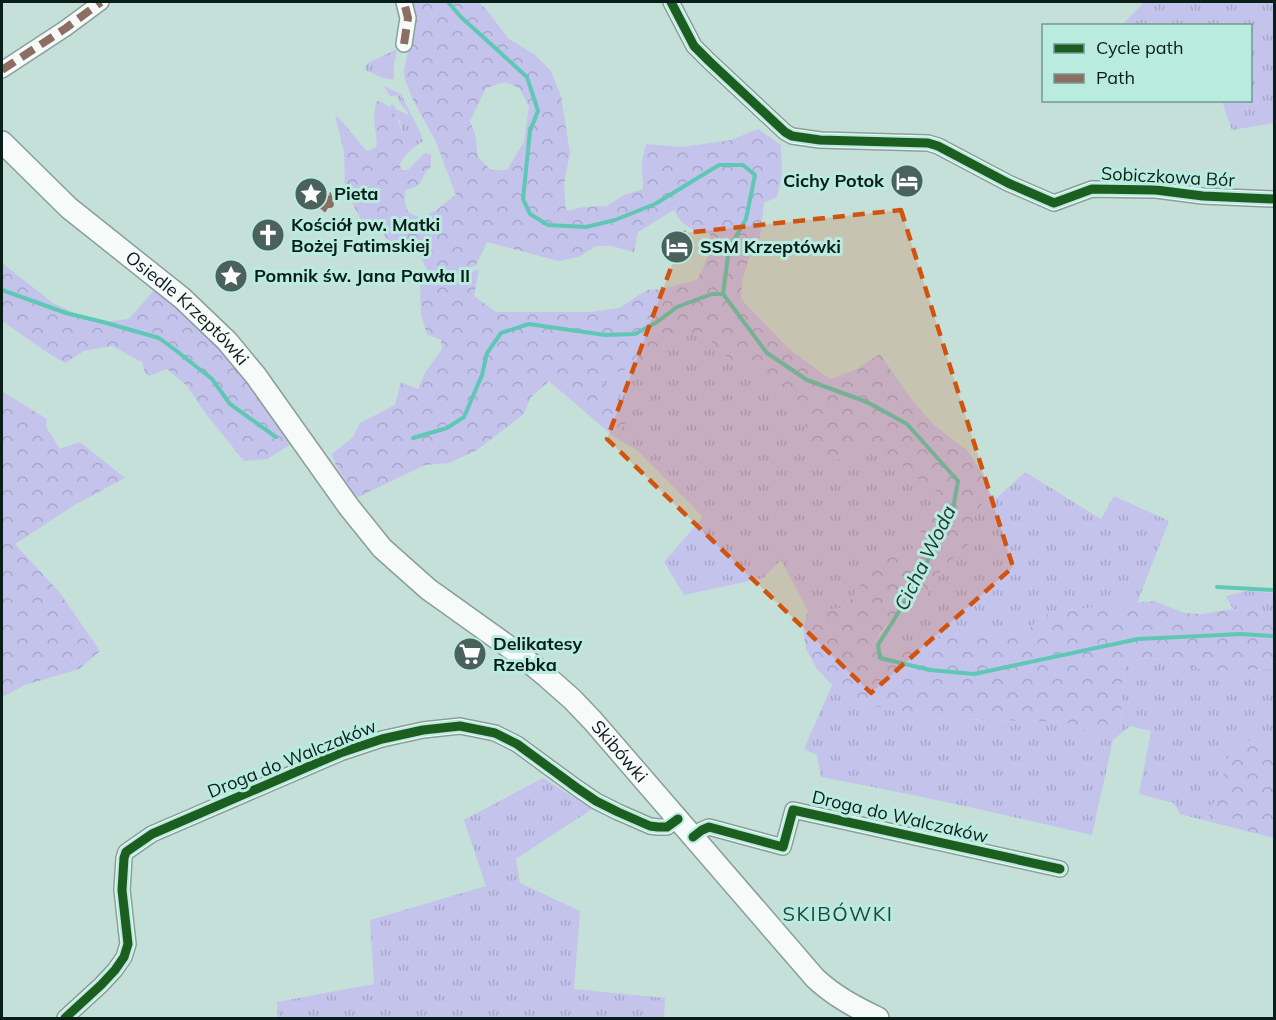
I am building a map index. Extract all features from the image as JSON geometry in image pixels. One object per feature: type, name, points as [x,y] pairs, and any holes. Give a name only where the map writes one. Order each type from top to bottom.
[{"type":"main road","name":"Osiedle Krzeptówki","points":[[2,142],[78,216],[182,298],[223,336],[256,376],[344,500]]},
{"type":"main road","name":"Skibówki","points":[[344,500],[382,548],[415,578],[519,654],[568,695],[815,978],[845,1001],[878,1018]]},
{"type":"street","points":[[2,70],[66,28],[84,7],[101,2]]},
{"type":"street","points":[[404,2],[408,18],[404,44]]},
{"type":"street","name":"Sobiczkowa Bór","points":[[671,2],[694,46],[792,136],[828,140],[928,143],[1054,203],[1092,189],[1156,190],[1203,196],[1275,199]]},
{"type":"street","name":"Droga do Walczaków","points":[[65,1018],[115,970],[124,957],[128,944],[122,890],[126,852],[153,834],[340,753],[382,739],[423,730],[460,726],[495,733],[517,744],[596,801],[618,812],[650,826],[658,827],[667,827],[678,819]]},
{"type":"street","name":"Droga do Walczaków","points":[[693,837],[709,827],[783,847],[793,810],[1060,869]]},
{"type":"highlighted area","points":[[901,210],[1013,567],[871,693],[607,439],[684,233]]},
{"type":"green space","points":[[411,2],[478,2],[508,38],[535,55],[551,71],[561,96],[570,153],[564,184],[566,211],[607,206],[624,195],[643,189],[642,162],[646,144],[682,147],[731,140],[758,129],[781,145],[782,174],[777,197],[764,203],[760,238],[749,257],[742,282],[741,299],[788,348],[830,379],[853,371],[880,354],[911,399],[934,425],[969,452],[985,479],[989,493],[975,516],[967,546],[944,566],[922,603],[911,606],[930,569],[918,567],[911,579],[906,603],[872,645],[882,652],[912,645],[932,652],[942,635],[965,633],[997,636],[1030,628],[1050,612],[1154,601],[1184,613],[1202,614],[1233,609],[1274,613],[1274,669],[1210,671],[1146,657],[1125,666],[1121,695],[1122,730],[1101,736],[1065,722],[922,718],[875,706],[832,685],[817,669],[806,649],[803,629],[808,611],[842,608],[854,596],[869,571],[882,561],[914,547],[940,495],[871,442],[856,446],[838,460],[818,461],[808,457],[809,434],[803,417],[785,392],[719,352],[705,332],[693,333],[669,343],[639,366],[614,373],[600,381],[636,411],[614,437],[549,381],[530,398],[524,414],[477,450],[449,463],[425,465],[356,498],[336,466],[332,454],[353,437],[360,423],[395,405],[401,382],[418,389],[426,371],[442,349],[441,340],[427,334],[421,315],[420,285],[460,277],[479,269],[474,296],[496,312],[590,312],[620,308],[648,290],[662,289],[697,280],[710,252],[710,234],[688,227],[674,210],[638,232],[634,252],[612,246],[596,246],[579,257],[558,261],[487,242],[476,265],[458,274],[430,276],[415,245],[403,242],[391,245],[383,233],[367,231],[345,189],[344,151],[335,116],[367,151],[377,145],[374,117],[376,101],[384,103],[395,114],[401,130],[406,154],[400,164],[401,170],[408,170],[425,153],[431,155],[431,167],[419,184],[405,190],[405,204],[409,213],[421,218],[437,210],[456,195],[436,142],[405,80],[404,70],[410,41]],"holes":[[[505,82],[519,88],[529,106],[524,142],[507,170],[491,170],[478,157],[475,134],[470,121],[486,88]]]},
{"type":"green space","points":[[1144,2],[1274,2],[1274,123],[1232,130],[1222,102],[1252,102],[1252,24],[1123,24]]},
{"type":"green space","points":[[397,49],[394,79],[366,71],[365,67],[368,63]]},
{"type":"green space","points":[[384,86],[401,94],[421,134],[423,141],[406,155],[400,122],[389,108],[392,103],[396,109],[408,115],[408,113],[397,96],[390,96]]},
{"type":"green space","points":[[2,263],[53,303],[96,323],[129,319],[156,288],[238,364],[293,443],[267,459],[244,461],[206,414],[187,386],[167,369],[149,376],[145,373],[142,362],[112,346],[84,351],[65,363],[2,321]]},
{"type":"green space","points":[[705,332],[719,352],[785,392],[803,417],[809,434],[838,460],[856,446],[871,442],[940,495],[914,547],[882,561],[869,571],[854,596],[842,608],[808,611],[781,560],[763,578],[684,595],[664,562],[703,517],[637,450],[614,437],[636,411],[600,382],[614,373],[639,366],[669,343],[693,333]]},
{"type":"green space","points":[[2,391],[47,419],[46,427],[60,449],[80,442],[125,478],[76,504],[15,544],[60,593],[100,651],[79,669],[25,685],[2,697]]},
{"type":"green space","points":[[1025,472],[1101,519],[1114,496],[1169,521],[1137,603],[1050,612],[1030,628],[997,636],[965,633],[942,635],[932,652],[912,645],[882,652],[872,645],[906,603],[911,579],[918,567],[930,569],[912,606],[922,603],[944,566],[967,546],[975,516],[989,493],[997,498]]},
{"type":"green space","points":[[1247,591],[1274,593],[1274,613],[1233,609],[1226,596]]},
{"type":"green space","points":[[1146,657],[1210,671],[1274,669],[1274,738],[1239,742],[1226,762],[1221,784],[1207,821],[1180,814],[1174,803],[1139,794],[1151,731],[1130,726],[1113,740],[1092,835],[957,804],[821,777],[817,755],[804,749],[832,685],[875,706],[922,718],[1065,722],[1101,736],[1122,730],[1121,695],[1125,666]]},
{"type":"green space","points":[[1274,738],[1274,838],[1207,821],[1221,784],[1226,762],[1239,742]]},
{"type":"green space","points":[[543,778],[592,809],[516,859],[520,883],[580,911],[574,989],[665,998],[664,1018],[278,1018],[277,1002],[374,984],[370,920],[486,886],[464,820]]},
{"type":"waterway","name":"Cicha Woda","points":[[448,2],[461,17],[527,77],[538,111],[530,131],[523,199],[530,214],[548,225],[586,227],[615,220],[655,204],[719,165],[743,165],[755,175],[746,219],[729,249],[723,294],[767,353],[807,380],[867,402],[907,424],[958,481],[952,514],[913,589],[878,645],[880,658],[930,670],[974,674],[1138,639],[1241,634],[1274,636]]},
{"type":"waterway","points":[[2,290],[66,313],[159,338],[212,379],[230,404],[276,437]]},
{"type":"waterway","points":[[413,438],[447,428],[464,417],[482,375],[487,353],[501,333],[529,324],[605,335],[635,334],[657,322],[677,307],[712,294],[723,294]]},
{"type":"waterway","points":[[1217,587],[1274,590]]},
{"type":"marked path","points":[[2,70],[101,2]]},
{"type":"marked path","points":[[404,2],[408,18],[404,44]]},
{"type":"marked path","points":[[322,210],[325,204],[323,194],[329,204],[326,195],[332,196]]},
{"type":"cycle path","points":[[671,2],[694,46],[792,136],[820,140],[928,143],[1054,203],[1092,189],[1156,190],[1203,196],[1274,199]]},
{"type":"cycle path","points":[[65,1018],[101,985],[124,957],[128,944],[122,890],[126,852],[152,834],[340,753],[382,739],[423,730],[460,726],[495,733],[517,744],[596,801],[618,812],[650,826],[658,827],[667,827],[678,819]]},
{"type":"cycle path","points":[[693,837],[709,827],[783,847],[793,810],[1060,869]]},
{"type":"place","name":"Cichy Potok","points":[[907,181]]},
{"type":"place","name":"Pieta","points":[[311,194]]},
{"type":"place","name":"Kościół pw. Matki Bożej Fatimskiej","points":[[268,235]]},
{"type":"place","name":"SSM Krzeptówki","points":[[677,247]]},
{"type":"place","name":"Pomnik św. Jana Pawła II","points":[[231,276]]},
{"type":"place","name":"Delikatesy Rzebka","points":[[470,654]]},
{"type":"district","name":"SKIBÓWKI","points":[[838,914]]}]
